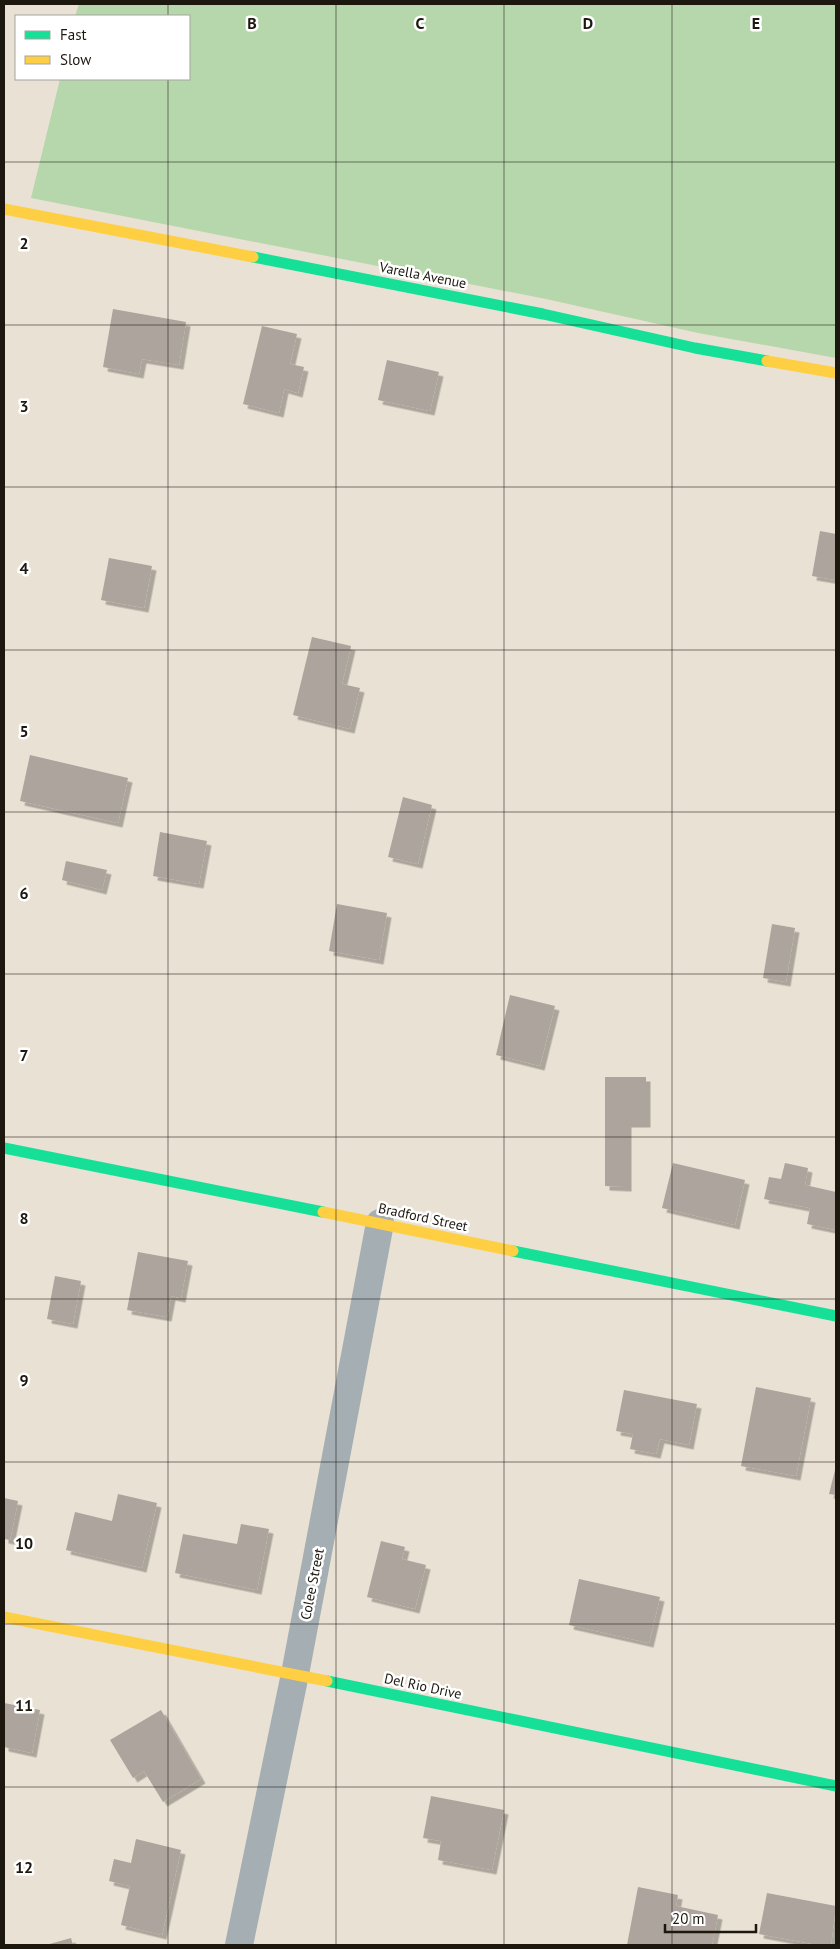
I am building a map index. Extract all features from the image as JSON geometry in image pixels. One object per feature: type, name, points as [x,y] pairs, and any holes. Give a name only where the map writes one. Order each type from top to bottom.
[{"type":"street","name":"Varella Avenue","points":[[4,209],[62,218],[534,312],[695,348],[836,373]]},
{"type":"street","name":"Bradford Street","points":[[4,1148],[836,1316]]},
{"type":"street","name":"Colee Street","points":[[239,1945],[295,1674],[380,1223]]},
{"type":"street","name":"Del Rio Drive","points":[[4,1617],[295,1674],[836,1786]]},
{"type":"green space","points":[[79,4],[836,4],[836,358],[698,333],[546,299],[31,198],[60,80],[190,80],[190,15],[75,15]]},
{"type":"building","points":[[113,309],[186,322],[179,365],[142,359],[139,374],[103,367]]},
{"type":"building","points":[[262,326],[297,334],[290,364],[304,367],[298,393],[284,389],[279,413],[243,404]]},
{"type":"building","points":[[387,360],[439,372],[430,411],[378,400]]},
{"type":"building","points":[[820,531],[836,534],[836,580],[812,576]]},
{"type":"building","points":[[109,558],[152,566],[144,608],[101,600]]},
{"type":"building","points":[[312,637],[351,646],[342,684],[360,688],[350,729],[293,715]]},
{"type":"building","points":[[30,755],[128,778],[118,823],[20,801]]},
{"type":"building","points":[[403,797],[432,805],[418,864],[388,857]]},
{"type":"building","points":[[160,832],[207,841],[199,884],[153,876]]},
{"type":"building","points":[[66,861],[107,870],[102,890],[62,880]]},
{"type":"building","points":[[337,904],[387,913],[379,960],[329,951]]},
{"type":"building","points":[[772,924],[795,928],[786,982],[763,978]]},
{"type":"building","points":[[510,995],[555,1006],[540,1066],[496,1055]]},
{"type":"building","points":[[605,1077],[646,1077],[646,1123],[627,1123],[627,1187],[605,1186]]},
{"type":"building","points":[[673,1163],[745,1180],[735,1225],[662,1208]]},
{"type":"building","points":[[785,1163],[808,1168],[805,1185],[836,1192],[836,1230],[807,1224],[810,1208],[764,1199],[769,1177],[781,1179]]},
{"type":"building","points":[[138,1252],[188,1261],[181,1298],[171,1296],[167,1317],[127,1310]]},
{"type":"building","points":[[55,1276],[81,1281],[73,1324],[47,1319]]},
{"type":"building","points":[[756,1387],[811,1398],[796,1476],[741,1466]]},
{"type":"building","points":[[624,1390],[697,1404],[689,1445],[660,1439],[656,1454],[630,1449],[633,1434],[616,1431]]},
{"type":"building","points":[[836,1466],[836,1495],[829,1494]]},
{"type":"building","points":[[118,1494],[157,1503],[142,1568],[66,1550],[75,1512],[112,1521]]},
{"type":"building","points":[[4,1498],[18,1501],[10,1540],[4,1539]]},
{"type":"building","points":[[241,1524],[269,1529],[257,1590],[175,1573],[183,1534],[237,1544]]},
{"type":"building","points":[[381,1541],[405,1547],[402,1559],[426,1565],[415,1609],[367,1597]]},
{"type":"building","points":[[579,1579],[660,1597],[649,1643],[569,1625]]},
{"type":"building","points":[[4,1703],[40,1710],[32,1753],[4,1747]]},
{"type":"building","points":[[161,1710],[201,1779],[163,1802],[144,1771],[133,1778],[110,1740]]},
{"type":"building","points":[[431,1796],[504,1810],[492,1870],[438,1860],[441,1841],[423,1838]]},
{"type":"building","points":[[136,1839],[181,1850],[162,1935],[121,1925],[130,1886],[109,1881],[114,1859],[131,1863]]},
{"type":"building","points":[[638,1887],[678,1895],[676,1906],[718,1915],[712,1945],[627,1945]]},
{"type":"building","points":[[767,1893],[836,1906],[831,1945],[818,1945],[759,1934]]},
{"type":"building","points":[[71,1938],[73,1945],[46,1945]]},
{"type":"traffic: fast","points":[[253,257],[543,314],[695,348],[767,361]]},
{"type":"traffic: fast","points":[[4,1148],[323,1212]]},
{"type":"traffic: fast","points":[[513,1251],[836,1316]]},
{"type":"traffic: fast","points":[[327,1681],[836,1786]]},
{"type":"traffic: slow","points":[[4,209],[253,257]]},
{"type":"traffic: slow","points":[[767,361],[836,373]]},
{"type":"traffic: slow","points":[[323,1212],[513,1251]]},
{"type":"traffic: slow","points":[[4,1617],[327,1681]]}]
